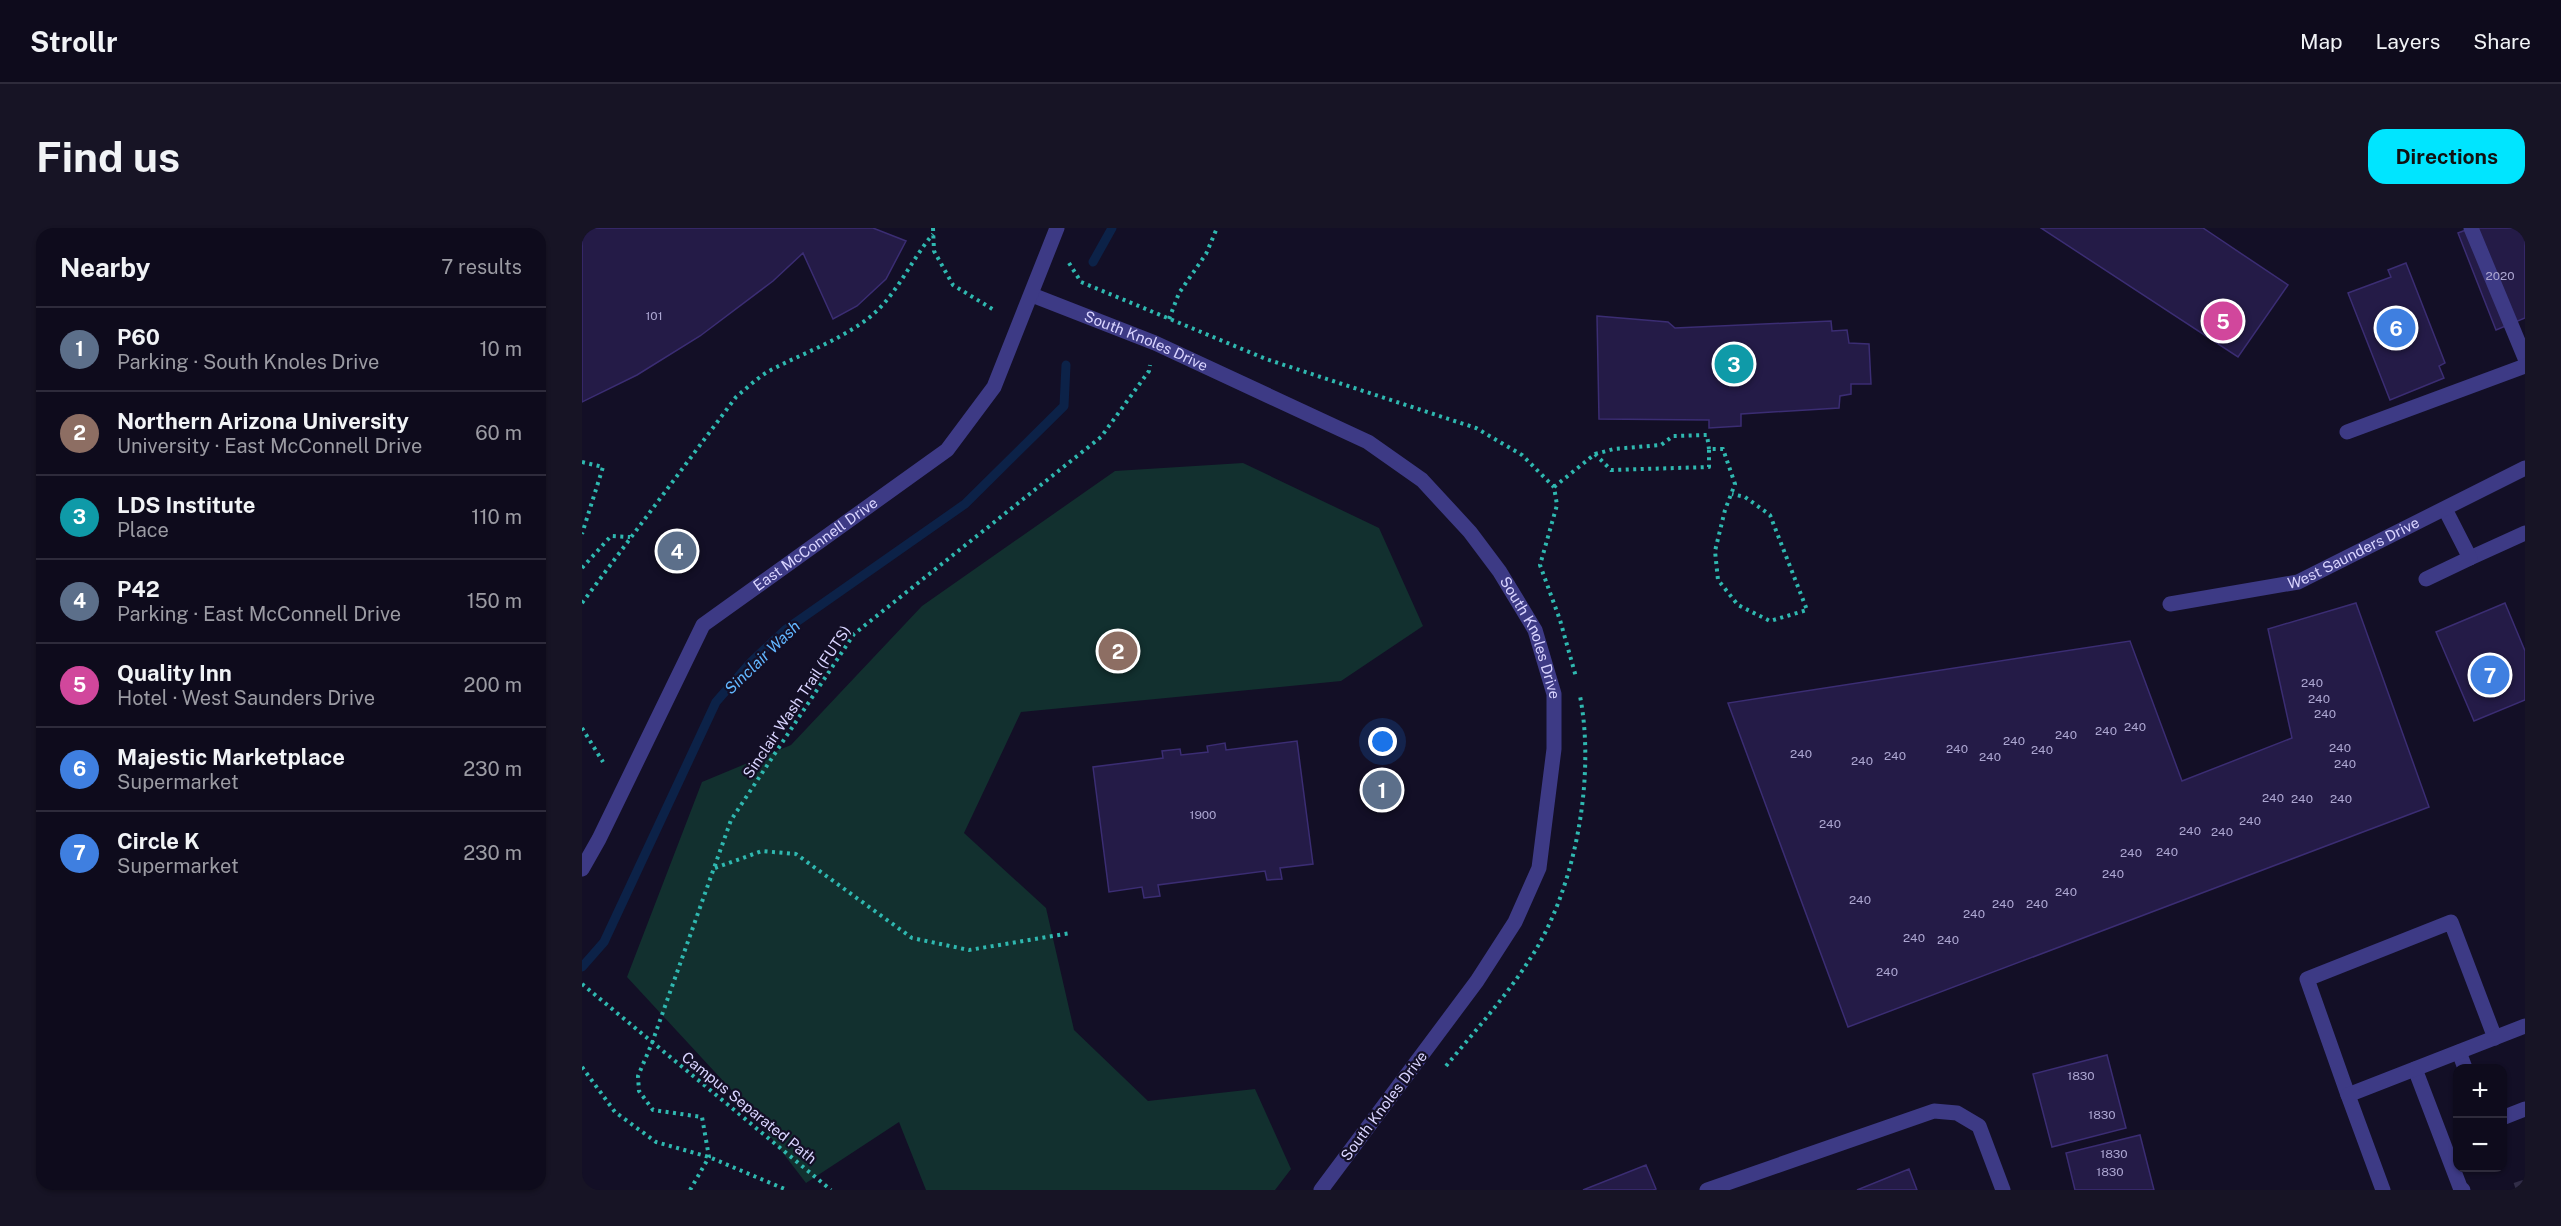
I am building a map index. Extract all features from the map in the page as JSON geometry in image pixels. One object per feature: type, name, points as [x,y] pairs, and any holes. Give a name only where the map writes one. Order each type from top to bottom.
[{"type":"street","name":"East McConnell Drive","points":[[582,869],[599,839],[703,625],[947,450],[994,387],[1057,228]]},
{"type":"street","points":[[2471,228],[2525,358]]},
{"type":"street","name":"South Knoles Drive","points":[[1032,295],[1155,343],[1368,442],[1422,480],[1470,532],[1500,572],[1535,630],[1554,694],[1554,748],[1539,868],[1515,922],[1477,981],[1321,1190]]},
{"type":"street","points":[[2347,432],[2525,366]]},
{"type":"street","name":"West Saunders Drive","points":[[2170,604],[2298,582],[2525,468]]},
{"type":"street","points":[[2445,509],[2470,558]]},
{"type":"street","points":[[2426,579],[2525,533]]},
{"type":"street","points":[[2383,1190],[2307,979],[2451,922],[2495,1038]]},
{"type":"street","points":[[2348,1095],[2525,1026]]},
{"type":"street","points":[[2459,1052],[2464,1064]]},
{"type":"street","points":[[2415,1069],[2463,1190]]},
{"type":"street","points":[[2507,1116],[2525,1109]]},
{"type":"street","points":[[1707,1190],[1934,1112],[1957,1113],[1979,1125],[2003,1190]]},
{"type":"path","points":[[933,228],[934,251],[953,285],[994,310]]},
{"type":"path","name":"Sinclair Wash Trail (FUTS)","points":[[709,1157],[702,1118],[653,1110],[639,1091],[638,1076],[652,1043],[731,820],[854,634],[1101,437],[1149,371],[1155,343],[1170,317],[1179,293],[1206,254],[1217,228]]},
{"type":"path","points":[[582,603],[736,397],[767,372],[811,352],[867,319],[903,280],[919,250],[933,234]]},
{"type":"path","points":[[1069,263],[1081,282],[1170,317],[1266,359],[1476,428],[1522,455],[1554,487],[1557,505],[1549,540],[1540,565],[1574,664],[1582,709],[1586,772],[1576,844],[1562,896],[1529,961],[1494,1009],[1441,1072]]},
{"type":"path","points":[[1554,487],[1595,454],[1614,448],[1661,445],[1673,435],[1707,435],[1709,467],[1611,470],[1595,454]]},
{"type":"path","points":[[1709,449],[1724,449],[1735,484],[1714,551],[1718,580],[1737,605],[1770,621],[1807,610],[1770,516],[1745,497],[1732,494]]},
{"type":"path","points":[[582,462],[603,467],[582,534]]},
{"type":"path","points":[[582,568],[611,536],[630,537]]},
{"type":"path","points":[[582,728],[603,762]]},
{"type":"path","points":[[714,868],[762,851],[796,854],[912,939],[969,950],[1071,933]]},
{"type":"path","name":"Campus Separated Path","points":[[582,984],[831,1190]]},
{"type":"path","points":[[582,1067],[615,1112],[656,1142],[709,1157],[787,1190]]},
{"type":"path","points":[[690,1190],[709,1157]]},
{"type":"green space","points":[[1243,463],[1379,528],[1423,626],[1341,681],[1021,712],[964,833],[1046,908],[1074,1030],[1148,1101],[1255,1089],[1291,1169],[1275,1190],[926,1190],[899,1122],[806,1183],[750,1110],[627,977],[702,782],[791,745],[922,606],[1115,471]]},
{"type":"building","points":[[582,228],[873,228],[906,241],[886,279],[857,306],[833,319],[803,253],[773,281],[700,336],[637,375],[582,402]]},
{"type":"building","points":[[2041,228],[2203,228],[2288,285],[2238,357]]},
{"type":"building","points":[[2471,228],[2525,228],[2525,318],[2496,330],[2458,233]]},
{"type":"building","points":[[2406,263],[2445,363],[2439,366],[2444,378],[2390,400],[2348,293],[2391,277],[2388,270]]},
{"type":"building","points":[[1597,316],[1668,322],[1675,328],[1831,321],[1832,331],[1847,330],[1849,343],[1869,344],[1871,384],[1851,384],[1851,394],[1840,396],[1839,408],[1741,414],[1741,426],[1709,428],[1709,420],[1599,419]]},
{"type":"building","points":[[2356,603],[2429,807],[1848,1027],[1728,703],[2130,641],[2182,781],[2292,738],[2268,629]]},
{"type":"building","points":[[2505,603],[2525,651],[2525,700],[2474,721],[2436,632]]},
{"type":"building","points":[[1297,741],[1313,864],[1280,868],[1282,879],[1267,880],[1265,871],[1158,885],[1160,896],[1144,898],[1142,887],[1109,892],[1093,767],[1163,758],[1162,751],[1180,749],[1181,755],[1208,752],[1207,746],[1225,743],[1226,750]]},
{"type":"building","points":[[2107,1055],[2126,1128],[2052,1147],[2033,1074]]},
{"type":"building","points":[[2140,1135],[2154,1190],[2075,1190],[2066,1153]]},
{"type":"building","points":[[1646,1165],[1656,1189],[1583,1190]]},
{"type":"building","points":[[1909,1169],[1917,1190],[1857,1190]]},
{"type":"waterway","name":"Sinclair Wash","points":[[1093,262],[1112,228]]},
{"type":"waterway","name":"Sinclair Wash","points":[[582,967],[604,942],[716,702],[751,662],[785,630],[965,504],[1064,406],[1066,365]]},
{"type":"tunnel","points":[[2516,1190],[2525,1187]]},
{"type":"place","name":"Quality Inn","points":[[2223,321]]},
{"type":"place","name":"Majestic Marketplace","points":[[2396,328]]},
{"type":"place","name":"LDS Institute","points":[[1734,364]]},
{"type":"place","name":"P42","points":[[677,551]]},
{"type":"place","name":"Northern Arizona University","points":[[1118,651]]},
{"type":"place","name":"Circle K","points":[[2490,675]]},
{"type":"place","name":"P60","points":[[1382,790]]}]
